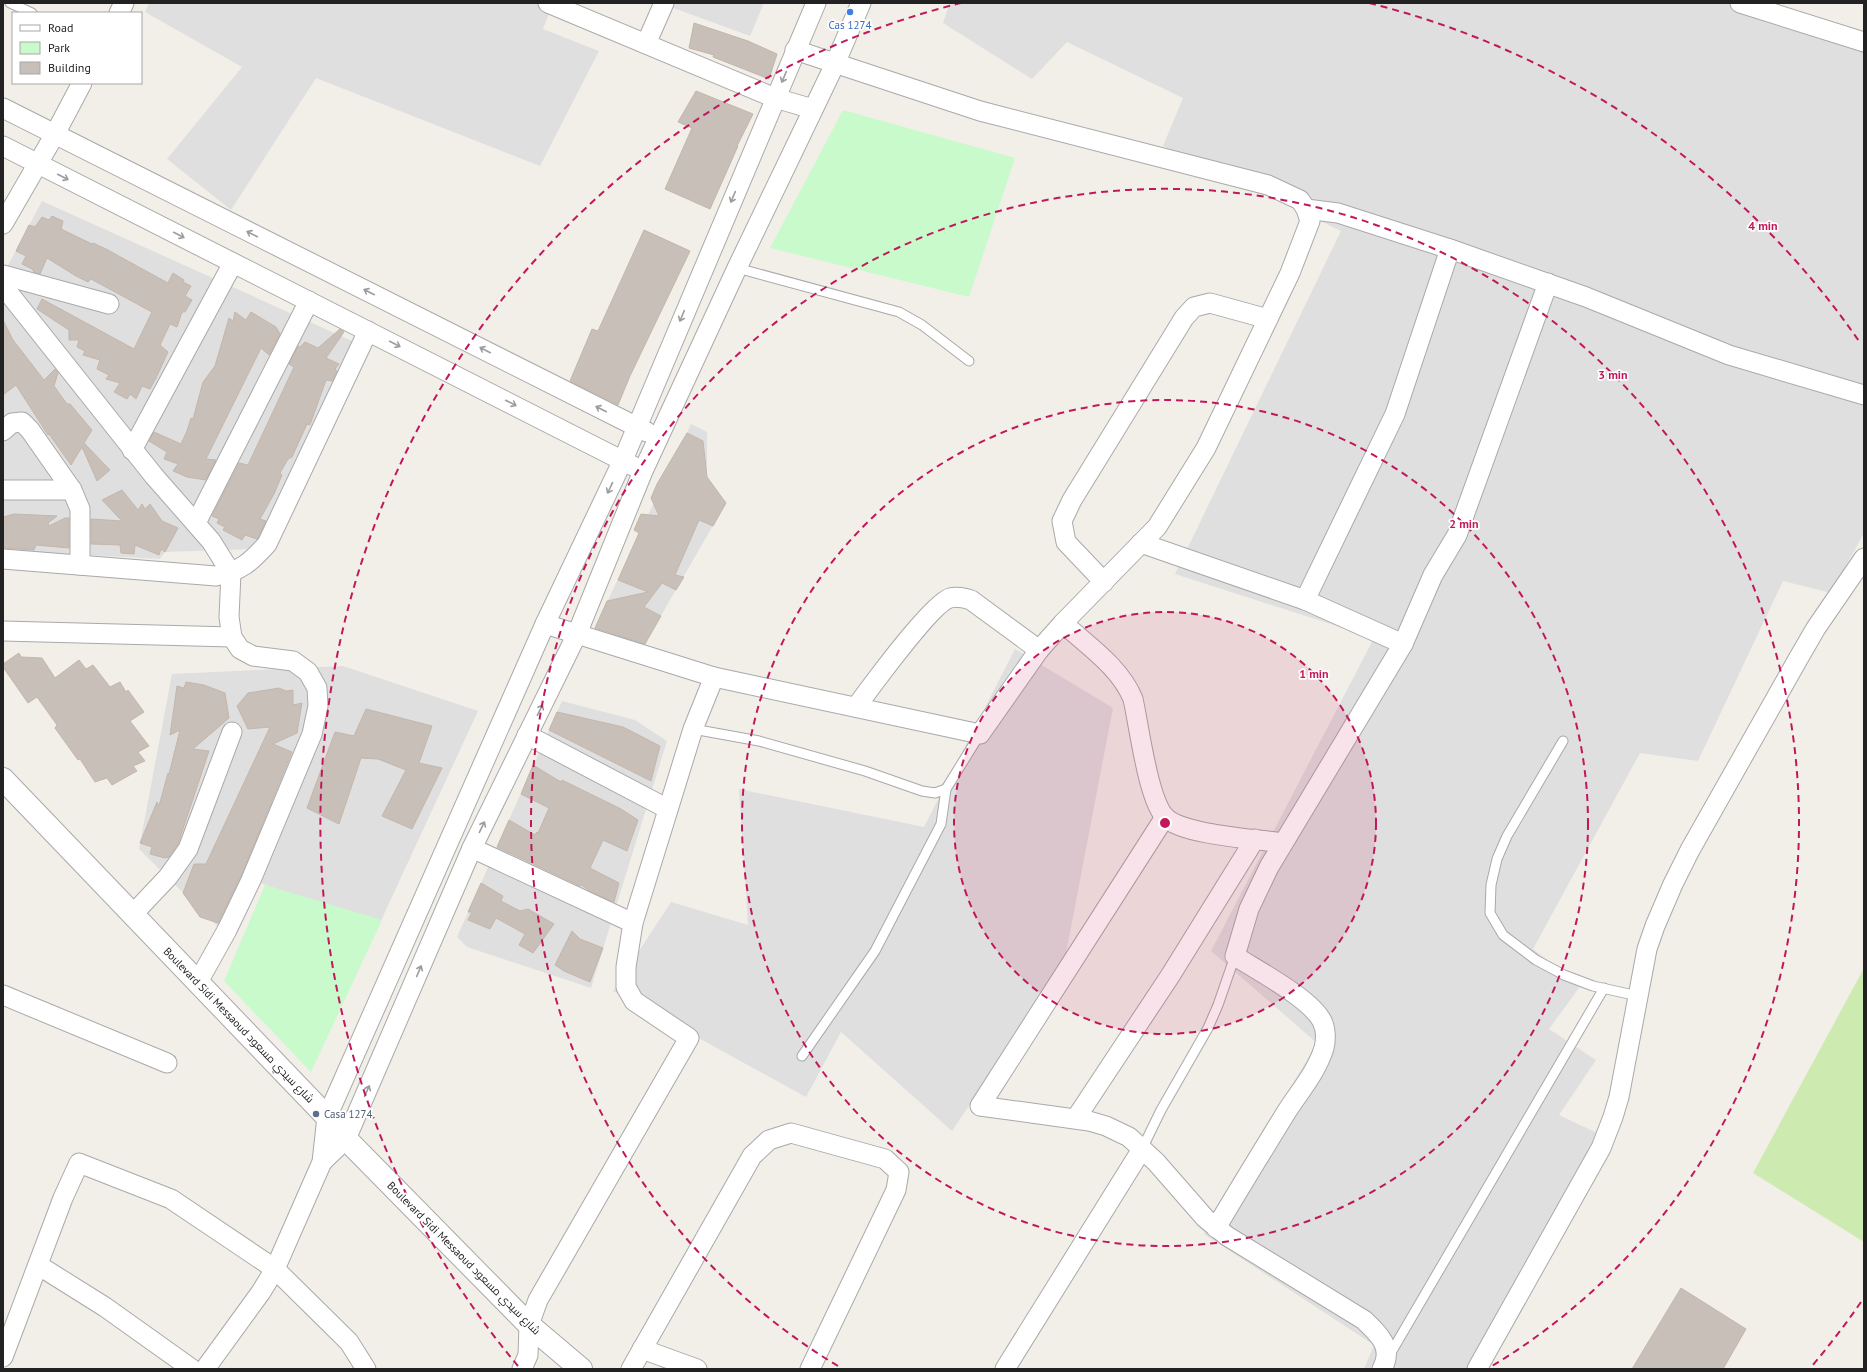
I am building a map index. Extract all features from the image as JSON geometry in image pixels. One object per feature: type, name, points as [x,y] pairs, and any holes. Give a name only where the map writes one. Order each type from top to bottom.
[{"type":"street","points":[[120,12],[124,3]]},
{"type":"street","points":[[548,3],[775,98],[813,109]]},
{"type":"street","points":[[646,44],[664,3]]},
{"type":"street","points":[[206,1369],[261,1292],[275,1269],[322,1162],[327,1117],[545,624],[623,460],[636,426],[816,3]]},
{"type":"street","points":[[322,1162],[346,1139],[472,848],[577,634],[643,471],[737,268],[835,64],[861,3]]},
{"type":"street","points":[[1740,3],[1864,42]]},
{"type":"street","points":[[545,624],[714,677],[980,734],[1040,650],[1063,623],[1158,527],[1206,448],[1290,273],[1310,221],[1306,209],[1300,200],[1268,185],[980,111],[795,50]]},
{"type":"street","points":[[3,224],[55,134],[81,84]]},
{"type":"street","points":[[3,108],[658,438]]},
{"type":"street","points":[[3,146],[643,471]]},
{"type":"street","points":[[1306,209],[1338,213],[1450,249],[1586,297],[1729,355],[1864,395]]},
{"type":"street","points":[[1305,600],[1394,414],[1450,249]]},
{"type":"street","points":[[132,450],[233,263]]},
{"type":"street","points":[[3,275],[109,304]]},
{"type":"street","points":[[1216,1228],[1255,1162],[1314,1070],[1324,1047],[1325,1040],[1325,1030],[1322,1022],[1307,1005],[1293,994],[1235,956],[1250,909],[1269,867],[1403,644],[1433,575],[1457,535],[1548,283]]},
{"type":"street","points":[[3,286],[132,450],[211,541],[231,573],[229,617],[232,637],[240,649],[253,656],[293,661],[308,672],[317,688],[318,706],[312,734],[252,880],[227,930],[198,982]]},
{"type":"street","points":[[196,523],[309,301]]},
{"type":"street","points":[[1104,582],[1066,542],[1062,520],[1072,500],[1180,325],[1194,308],[1210,303],[1268,319]]},
{"type":"street","points":[[3,559],[216,576],[231,573],[252,561],[267,544],[368,331]]},
{"type":"street","points":[[3,431],[12,424],[22,422],[30,430],[72,490],[80,509],[80,565]]},
{"type":"street","points":[[3,490],[72,490]]},
{"type":"street","points":[[1142,544],[1305,600],[1403,644]]},
{"type":"street","points":[[1477,1369],[1601,1148],[1621,1090],[1647,950],[1655,926],[1687,857],[1809,640],[1864,558]]},
{"type":"street","points":[[856,707],[904,645],[939,604],[949,598],[960,597],[971,600],[1040,650]]},
{"type":"street","points":[[1063,623],[1118,672],[1129,689],[1133,699],[1150,781],[1157,805],[1165,817],[1180,827],[1215,834],[1283,843]]},
{"type":"street","points":[[3,631],[232,637]]},
{"type":"street","points":[[522,1369],[528,1355],[529,1325],[538,1300],[689,1038],[634,1001],[626,987],[626,967],[633,923],[693,729],[714,677]]},
{"type":"street","points":[[133,914],[168,877],[188,849],[232,732]]},
{"type":"street","points":[[527,735],[668,809]]},
{"type":"street","name":"Boulevard Sidi Messaoud شارع سيدي مسعود","points":[[3,779],[327,1117],[346,1139],[529,1325],[581,1369]]},
{"type":"street","points":[[1165,817],[980,1106],[1076,1118],[1106,1126],[1129,1137],[1166,1172],[1216,1228],[1260,1258],[1364,1320],[1382,1339],[1386,1350],[1384,1365]]},
{"type":"street","points":[[1076,1118],[1170,976],[1255,839]]},
{"type":"street","points":[[472,848],[633,923]]},
{"type":"street","points":[[3,994],[167,1063]]},
{"type":"street","points":[[631,1369],[752,1156],[769,1140],[791,1133],[885,1159],[898,1172],[896,1190],[810,1369]]},
{"type":"street","points":[[1004,1369],[1142,1149]]},
{"type":"street","points":[[3,1357],[79,1163],[171,1199],[275,1269],[349,1342],[366,1369]]},
{"type":"street","points":[[38,1265],[105,1307],[192,1369]]},
{"type":"street","points":[[642,1349],[697,1369]]},
{"type":"lane","points":[[10,3],[30,12]]},
{"type":"lane","points":[[737,268],[899,312],[922,325],[969,361]]},
{"type":"lane","points":[[693,729],[759,741],[865,771],[922,791],[935,793],[946,789]]},
{"type":"lane","points":[[802,1056],[875,951],[941,824],[946,789],[980,734]]},
{"type":"lane","points":[[1563,741],[1508,836],[1497,859],[1491,885],[1490,913],[1503,935],[1536,960],[1564,975],[1604,988],[1638,996]]},
{"type":"lane","points":[[1142,1149],[1161,1110],[1208,1028],[1218,1005],[1235,956]]},
{"type":"lane","points":[[1384,1365],[1604,988]]},
{"type":"shaded area","points":[[149,3],[553,3],[543,29],[599,51],[540,166],[316,78],[231,210],[167,159],[242,67],[145,12]]},
{"type":"shaded area","points":[[660,3],[764,3],[750,36]]},
{"type":"shaded area","points":[[950,3],[1753,3],[1864,41],[1864,533],[1831,593],[1783,581],[1698,761],[1640,753],[1533,949],[1581,985],[1549,1029],[1596,1060],[1559,1115],[1599,1134],[1472,1369],[1364,1369],[1374,1345],[1204,1234],[1317,1043],[1211,951],[1374,638],[1175,574],[1341,231],[1163,146],[1183,98],[1067,42],[1032,79],[943,23]]},
{"type":"shaded area","points":[[42,201],[361,345],[253,549],[165,552],[160,559],[3,550],[3,275]]},
{"type":"shaded area","points":[[691,424],[707,432],[707,477],[726,503],[644,645],[593,632]]},
{"type":"shaded area","points":[[1015,649],[1113,708],[1064,964],[952,1131],[841,1032],[806,1097],[613,991],[671,902],[748,925],[739,789],[924,827]]},
{"type":"shaded area","points":[[343,666],[478,711],[379,925],[252,880],[225,934],[139,849],[172,674]]},
{"type":"shaded area","points":[[562,701],[635,720],[667,741],[591,988],[467,947],[457,937]]},
{"type":"green space","points":[[843,110],[1015,158],[969,297],[770,248]]},
{"type":"green space","points":[[265,885],[382,920],[311,1072],[224,981]]},
{"type":"green space","points":[[1864,968],[1864,1242],[1753,1173]]},
{"type":"building","points":[[694,23],[748,41],[777,54],[769,79],[713,57],[714,55],[689,48]]},
{"type":"building","points":[[696,91],[753,114],[737,146],[710,209],[665,189],[692,128],[678,122]]},
{"type":"building","points":[[52,216],[63,221],[61,229],[106,249],[168,283],[173,273],[184,280],[183,282],[191,286],[185,296],[192,300],[185,312],[182,312],[177,327],[170,324],[160,345],[168,352],[156,378],[150,389],[142,386],[136,399],[130,394],[127,399],[114,392],[120,383],[106,379],[109,375],[97,369],[100,360],[83,355],[85,351],[77,347],[79,340],[69,340],[69,330],[37,309],[42,299],[134,349],[152,312],[91,279],[88,282],[76,276],[47,258],[40,274],[22,264],[26,256],[16,251],[29,225],[35,227],[42,217],[49,220]]},
{"type":"building","points":[[644,230],[690,251],[630,376],[618,405],[570,381],[592,329],[598,331]]},
{"type":"building","points":[[235,312],[246,320],[251,312],[276,327],[280,334],[269,355],[261,348],[206,459],[216,460],[206,480],[187,477],[173,471],[178,464],[164,459],[167,452],[149,441],[154,432],[181,444],[191,418],[193,419],[203,382],[215,366],[229,318],[233,321]]},
{"type":"building","points":[[3,320],[13,340],[44,380],[55,369],[58,373],[54,386],[67,404],[70,404],[92,430],[84,443],[110,470],[97,481],[82,447],[71,465],[49,434],[48,435],[16,385],[3,395]]},
{"type":"building","points":[[340,329],[344,332],[326,358],[339,364],[335,369],[337,371],[332,381],[326,380],[310,425],[307,424],[292,457],[288,459],[280,473],[282,475],[274,494],[260,519],[266,521],[258,538],[245,535],[242,540],[223,530],[225,527],[217,523],[219,519],[212,516],[239,463],[248,465],[294,367],[289,364],[298,346],[300,347],[305,342],[318,348]]},
{"type":"building","points":[[687,433],[703,441],[707,477],[726,503],[713,526],[699,520],[675,575],[684,577],[676,590],[662,583],[644,607],[661,616],[645,644],[595,628],[607,601],[648,592],[618,580],[639,533],[634,530],[641,514],[659,516],[651,498],[657,484]]},
{"type":"building","points":[[122,490],[138,510],[142,504],[145,509],[150,504],[162,521],[178,528],[165,552],[161,549],[159,555],[135,545],[134,554],[121,553],[120,545],[91,544],[91,519],[122,521],[102,500]]},
{"type":"building","points":[[14,514],[57,516],[48,523],[49,526],[65,518],[69,518],[69,548],[36,545],[34,550],[3,548],[3,517]]},
{"type":"building","points":[[19,653],[21,657],[42,658],[55,678],[79,660],[86,669],[93,665],[110,687],[120,682],[126,692],[128,690],[144,712],[130,721],[149,746],[138,752],[145,761],[133,766],[137,771],[112,785],[107,778],[95,782],[80,759],[78,760],[55,728],[57,725],[37,697],[28,703],[3,667],[3,664]]},
{"type":"building","points":[[186,682],[204,685],[225,693],[229,718],[193,749],[209,751],[178,844],[169,857],[165,858],[150,854],[152,847],[140,843],[157,802],[159,806],[168,773],[169,774],[180,730],[170,735],[177,686],[184,688]]},
{"type":"building","points":[[279,688],[286,691],[293,690],[293,705],[302,703],[297,733],[273,744],[292,752],[241,876],[218,923],[200,917],[183,893],[194,864],[206,864],[270,727],[248,729],[237,706],[248,693]]},
{"type":"building","points":[[366,709],[432,726],[419,763],[442,768],[412,829],[382,816],[406,770],[378,759],[361,758],[339,824],[307,808],[335,732],[354,736]]},
{"type":"building","points":[[557,712],[623,727],[660,746],[651,781],[549,730]]},
{"type":"building","points":[[533,765],[561,782],[562,780],[621,809],[638,820],[627,851],[603,840],[590,868],[619,883],[614,902],[591,892],[581,885],[580,886],[497,847],[509,820],[535,835],[537,832],[538,833],[549,808],[521,794]]},
{"type":"building","points":[[481,883],[503,896],[501,901],[520,911],[528,909],[554,924],[533,953],[519,945],[525,934],[496,918],[490,929],[468,920],[472,912],[468,912]]},
{"type":"building","points":[[572,931],[580,939],[603,948],[590,982],[564,971],[555,965]]},
{"type":"building","points":[[1681,1288],[1746,1329],[1723,1369],[1632,1369]]},
{"type":"place","name":"Cas 1274","points":[[850,12]]},
{"type":"place","name":"Casa 1274","points":[[316,1114]]}]
